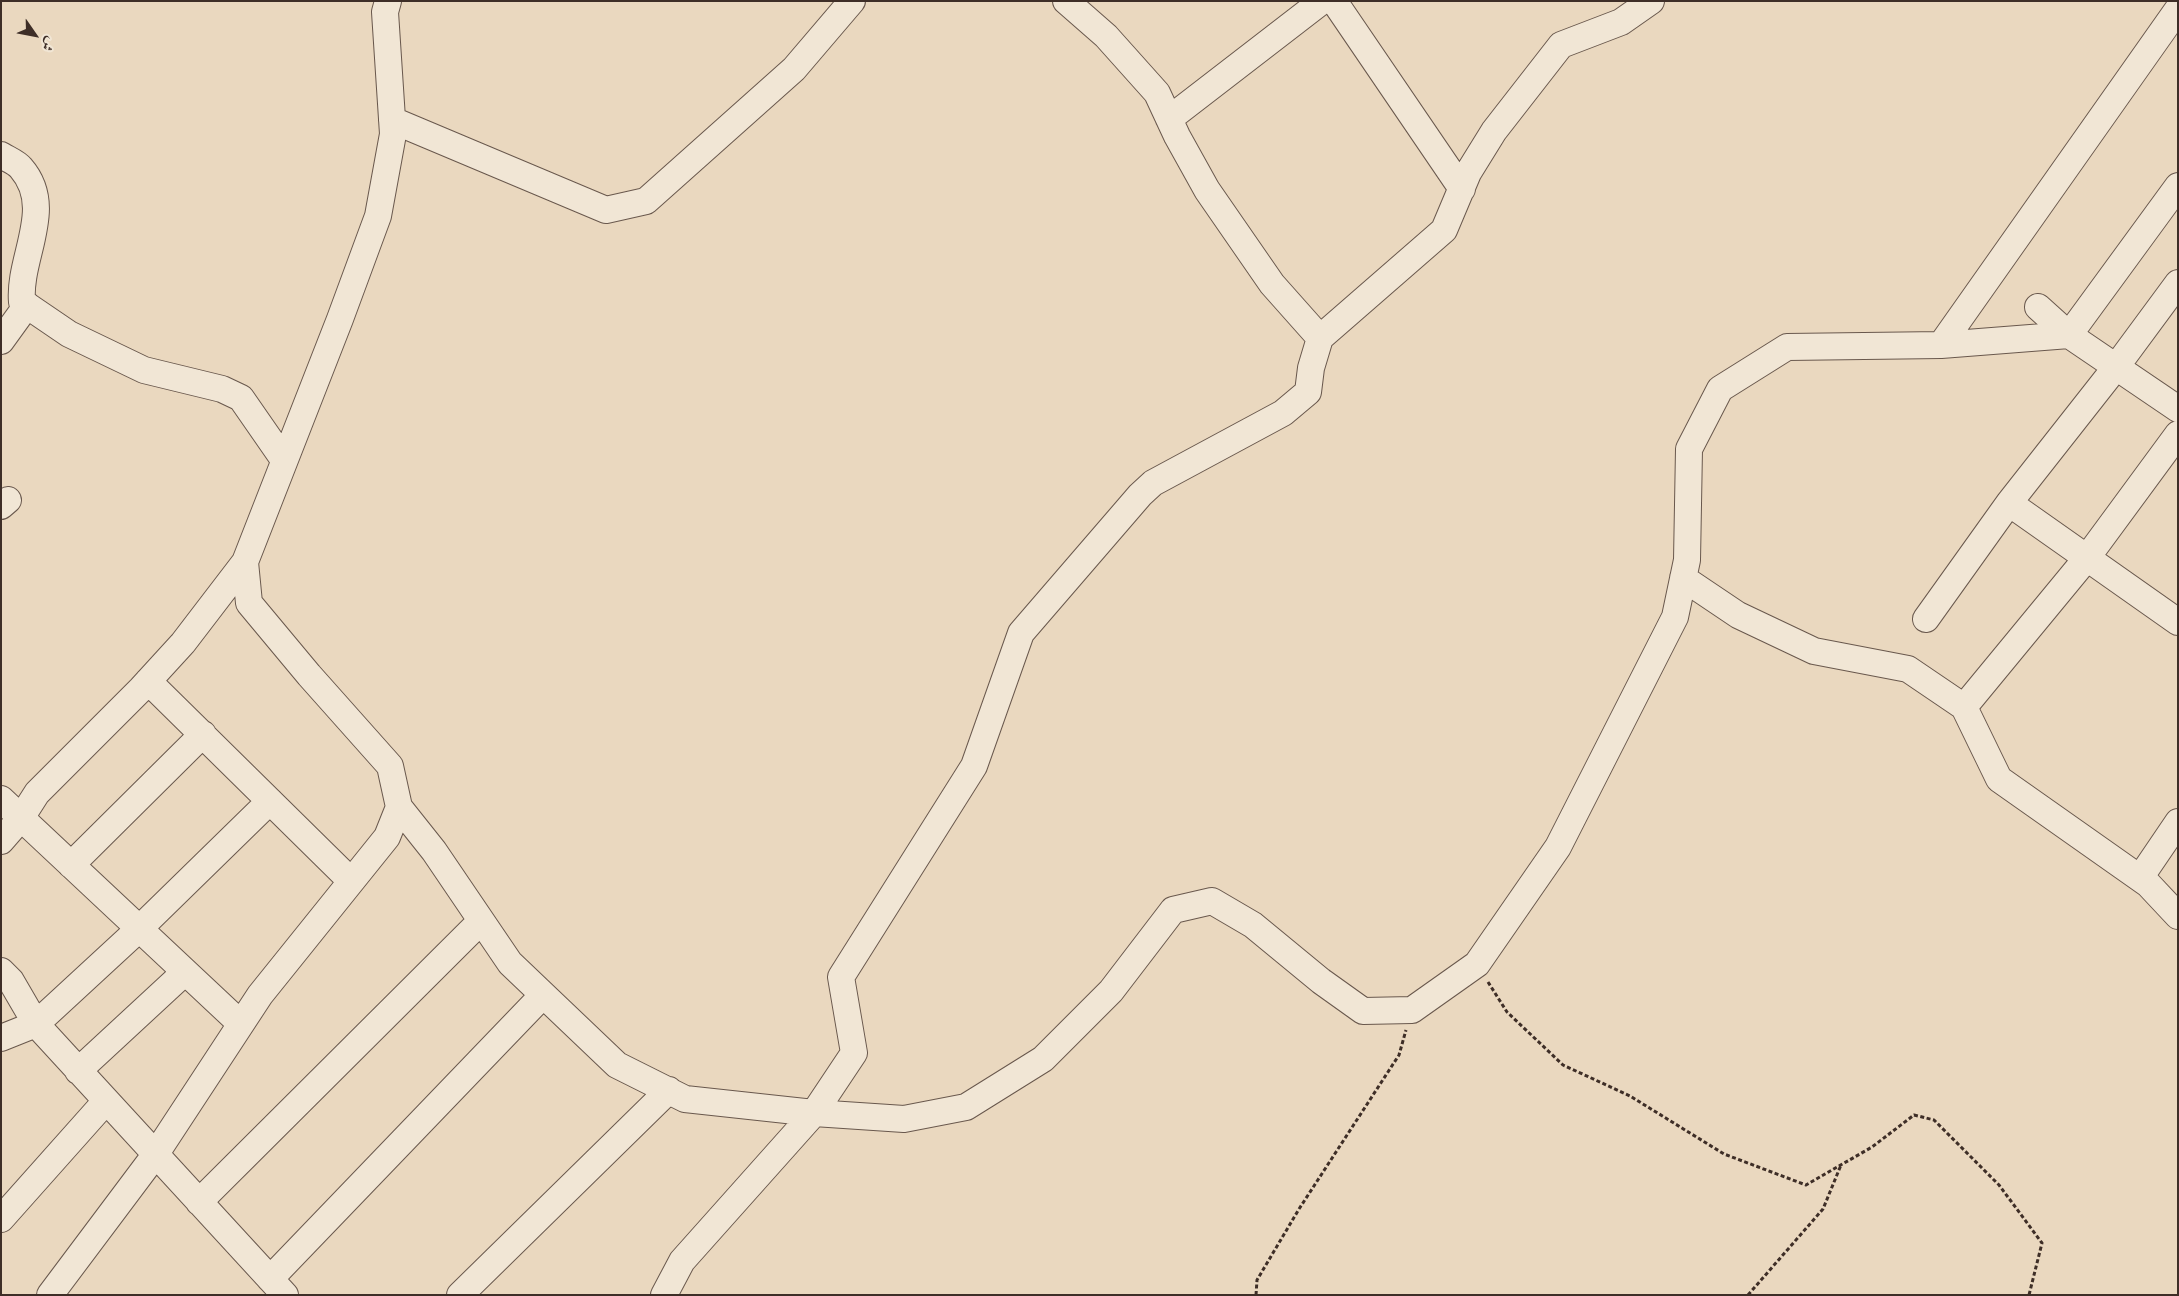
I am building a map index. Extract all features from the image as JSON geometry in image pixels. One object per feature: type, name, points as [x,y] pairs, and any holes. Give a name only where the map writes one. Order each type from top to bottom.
[{"type":"street","points":[[1,841],[21,818],[37,793],[183,643],[245,562],[378,216],[393,134],[384,12],[388,1]]},
{"type":"street","points":[[392,120],[606,210],[646,201],[794,69],[852,1]]},
{"type":"street","points":[[1066,1],[1106,36],[1157,93],[1207,190],[1272,284],[1320,338]]},
{"type":"street","points":[[1170,119],[1322,1]]},
{"type":"street","points":[[1334,1],[1462,189]]},
{"type":"street","points":[[664,1295],[682,1261],[814,1113],[854,1053],[841,977],[974,766],[1021,632],[1140,495],[1153,483],[1283,414],[1308,392],[1311,368],[1320,338],[1444,230],[1468,173],[1494,131],[1561,44],[1621,22],[1651,1]]},
{"type":"street","points":[[1941,345],[2178,9]]},
{"type":"street","points":[[1,155],[20,167],[35,191],[37,211],[21,288],[22,302],[69,334],[144,370],[222,389],[241,398],[284,460]]},
{"type":"street","points":[[245,562],[250,603],[309,676],[390,766],[399,807],[434,851],[510,963],[617,1065],[685,1099],[814,1113],[904,1119],[966,1107],[1043,1059],[1111,991],[1173,910],[1212,902],[1253,925],[1321,981],[1362,1011],[1412,1010],[1477,964],[1558,847],[1675,617],[1687,560],[1689,449],[1720,389],[1787,347],[1941,345],[2068,335],[2178,186]]},
{"type":"street","points":[[1926,619],[2009,503],[2116,367],[2178,283]]},
{"type":"street","points":[[1,341],[27,305]]},
{"type":"street","points":[[2038,307],[2068,335],[2178,409]]},
{"type":"street","points":[[1964,707],[2086,559],[2178,434]]},
{"type":"street","points":[[2009,503],[2178,622]]},
{"type":"street","points":[[1683,578],[1738,615],[1814,650],[1908,670],[1964,707],[1999,779],[2148,884],[2178,916]]},
{"type":"street","points":[[148,681],[351,881]]},
{"type":"street","points":[[71,865],[203,734]]},
{"type":"street","points":[[1,799],[240,1024]]},
{"type":"street","points":[[1,1038],[36,1024],[139,929],[270,801]]},
{"type":"street","points":[[50,1295],[155,1155],[260,995],[387,837],[399,807]]},
{"type":"street","points":[[2140,878],[2178,822]]},
{"type":"street","points":[[199,1202],[482,921]]},
{"type":"street","points":[[1,971],[11,981],[36,1024],[277,1287],[543,995]]},
{"type":"street","points":[[78,1071],[185,972]]},
{"type":"street","points":[[460,1295],[669,1090]]},
{"type":"street","points":[[1,1219],[106,1101]]},
{"type":"path","points":[[1477,964],[1507,1012],[1563,1065],[1630,1096],[1724,1154],[1806,1184],[1872,1147],[1914,1115],[1934,1120],[1999,1185],[2042,1243],[2029,1295]]},
{"type":"path","points":[[1256,1295],[1257,1280],[1299,1208],[1399,1055],[1412,1010]]},
{"type":"path","points":[[1748,1295],[1823,1209],[1841,1165]]}]
